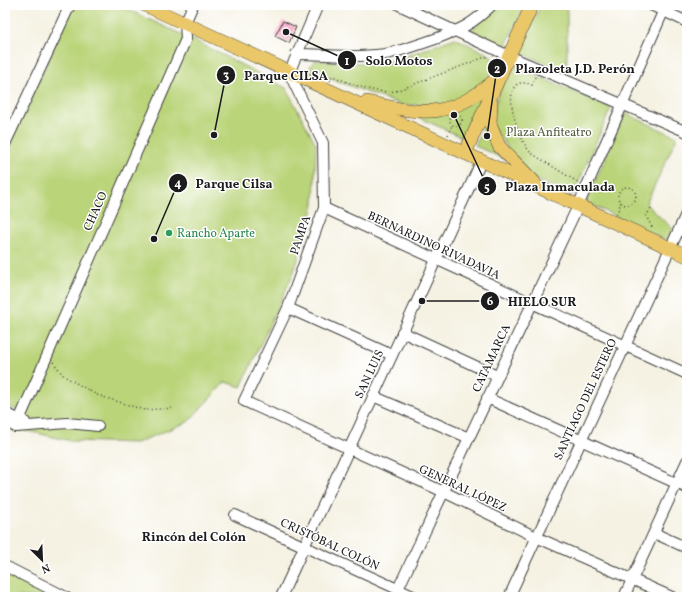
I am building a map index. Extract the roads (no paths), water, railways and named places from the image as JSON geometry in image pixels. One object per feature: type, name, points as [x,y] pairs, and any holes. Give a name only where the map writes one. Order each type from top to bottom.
[{"type":"main road","points":[[145,5],[289,73],[465,153],[481,162],[687,256]]},
{"type":"main road","points":[[465,153],[500,75],[504,54],[532,5]]},
{"type":"main road","points":[[339,95],[406,111],[443,110],[463,103],[480,92],[500,75]]},
{"type":"main road","points":[[491,95],[490,123],[500,146],[541,189]]},
{"type":"street","points":[[5,144],[70,5]]},
{"type":"street","name":"CHACO","points":[[17,423],[186,39],[185,23],[193,5]]},
{"type":"street","points":[[289,73],[318,5]]},
{"type":"street","points":[[399,5],[538,69],[687,132]]},
{"type":"street","points":[[296,54],[364,55],[390,53],[468,26],[480,18],[492,5]]},
{"type":"street","points":[[651,5],[665,8],[687,22]]},
{"type":"street","name":"CATAMARCA","points":[[398,589],[578,206],[665,8]]},
{"type":"street","name":"PAMPA","points":[[244,401],[288,308],[324,208],[323,142],[289,73]]},
{"type":"street","name":"SAN LUIS","points":[[281,597],[481,162]]},
{"type":"street","name":"BERNARDINO RIVADAVIA","points":[[324,208],[531,304],[687,374]]},
{"type":"street","name":"SANTIAGO DEL ESTERO","points":[[509,597],[624,346],[666,247],[687,212]]},
{"type":"street","points":[[288,308],[392,355]]},
{"type":"street","points":[[402,332],[498,376]]},
{"type":"street","points":[[373,396],[469,438]]},
{"type":"street","points":[[487,398],[687,488]]},
{"type":"street","name":"GENERAL LÓPEZ","points":[[244,401],[348,450],[444,492],[536,537],[633,578],[672,597]]},
{"type":"street","points":[[5,413],[17,423]]},
{"type":"street","points":[[5,422],[36,426],[67,423],[98,426]]},
{"type":"street","points":[[624,597],[687,461]]},
{"type":"street","name":"CRISTÓBAL COLÓN","points":[[235,515],[304,548],[415,597]]},
{"type":"street","points":[[654,533],[687,548]]},
{"type":"street","points":[[5,566],[66,597]]},
{"type":"place","name":"Solo Motos","points":[[286,32]]},
{"type":"place","name":"Plaza Inmaculada","points":[[454,115]]},
{"type":"place","name":"Parque CILSA","points":[[214,135]]},
{"type":"place","name":"Plazoleta J.D. Perón","points":[[487,136]]},
{"type":"place","name":"Rancho Aparte","points":[[169,233]]},
{"type":"place","name":"Parque Cilsa","points":[[154,239]]},
{"type":"place","name":"HIELO SUR","points":[[422,301]]},
{"type":"district","name":"Rincón del Colón","points":[[194,536]]},
{"type":"park label","name":"Plaza Anfiteatro","points":[[549,132]]}]
